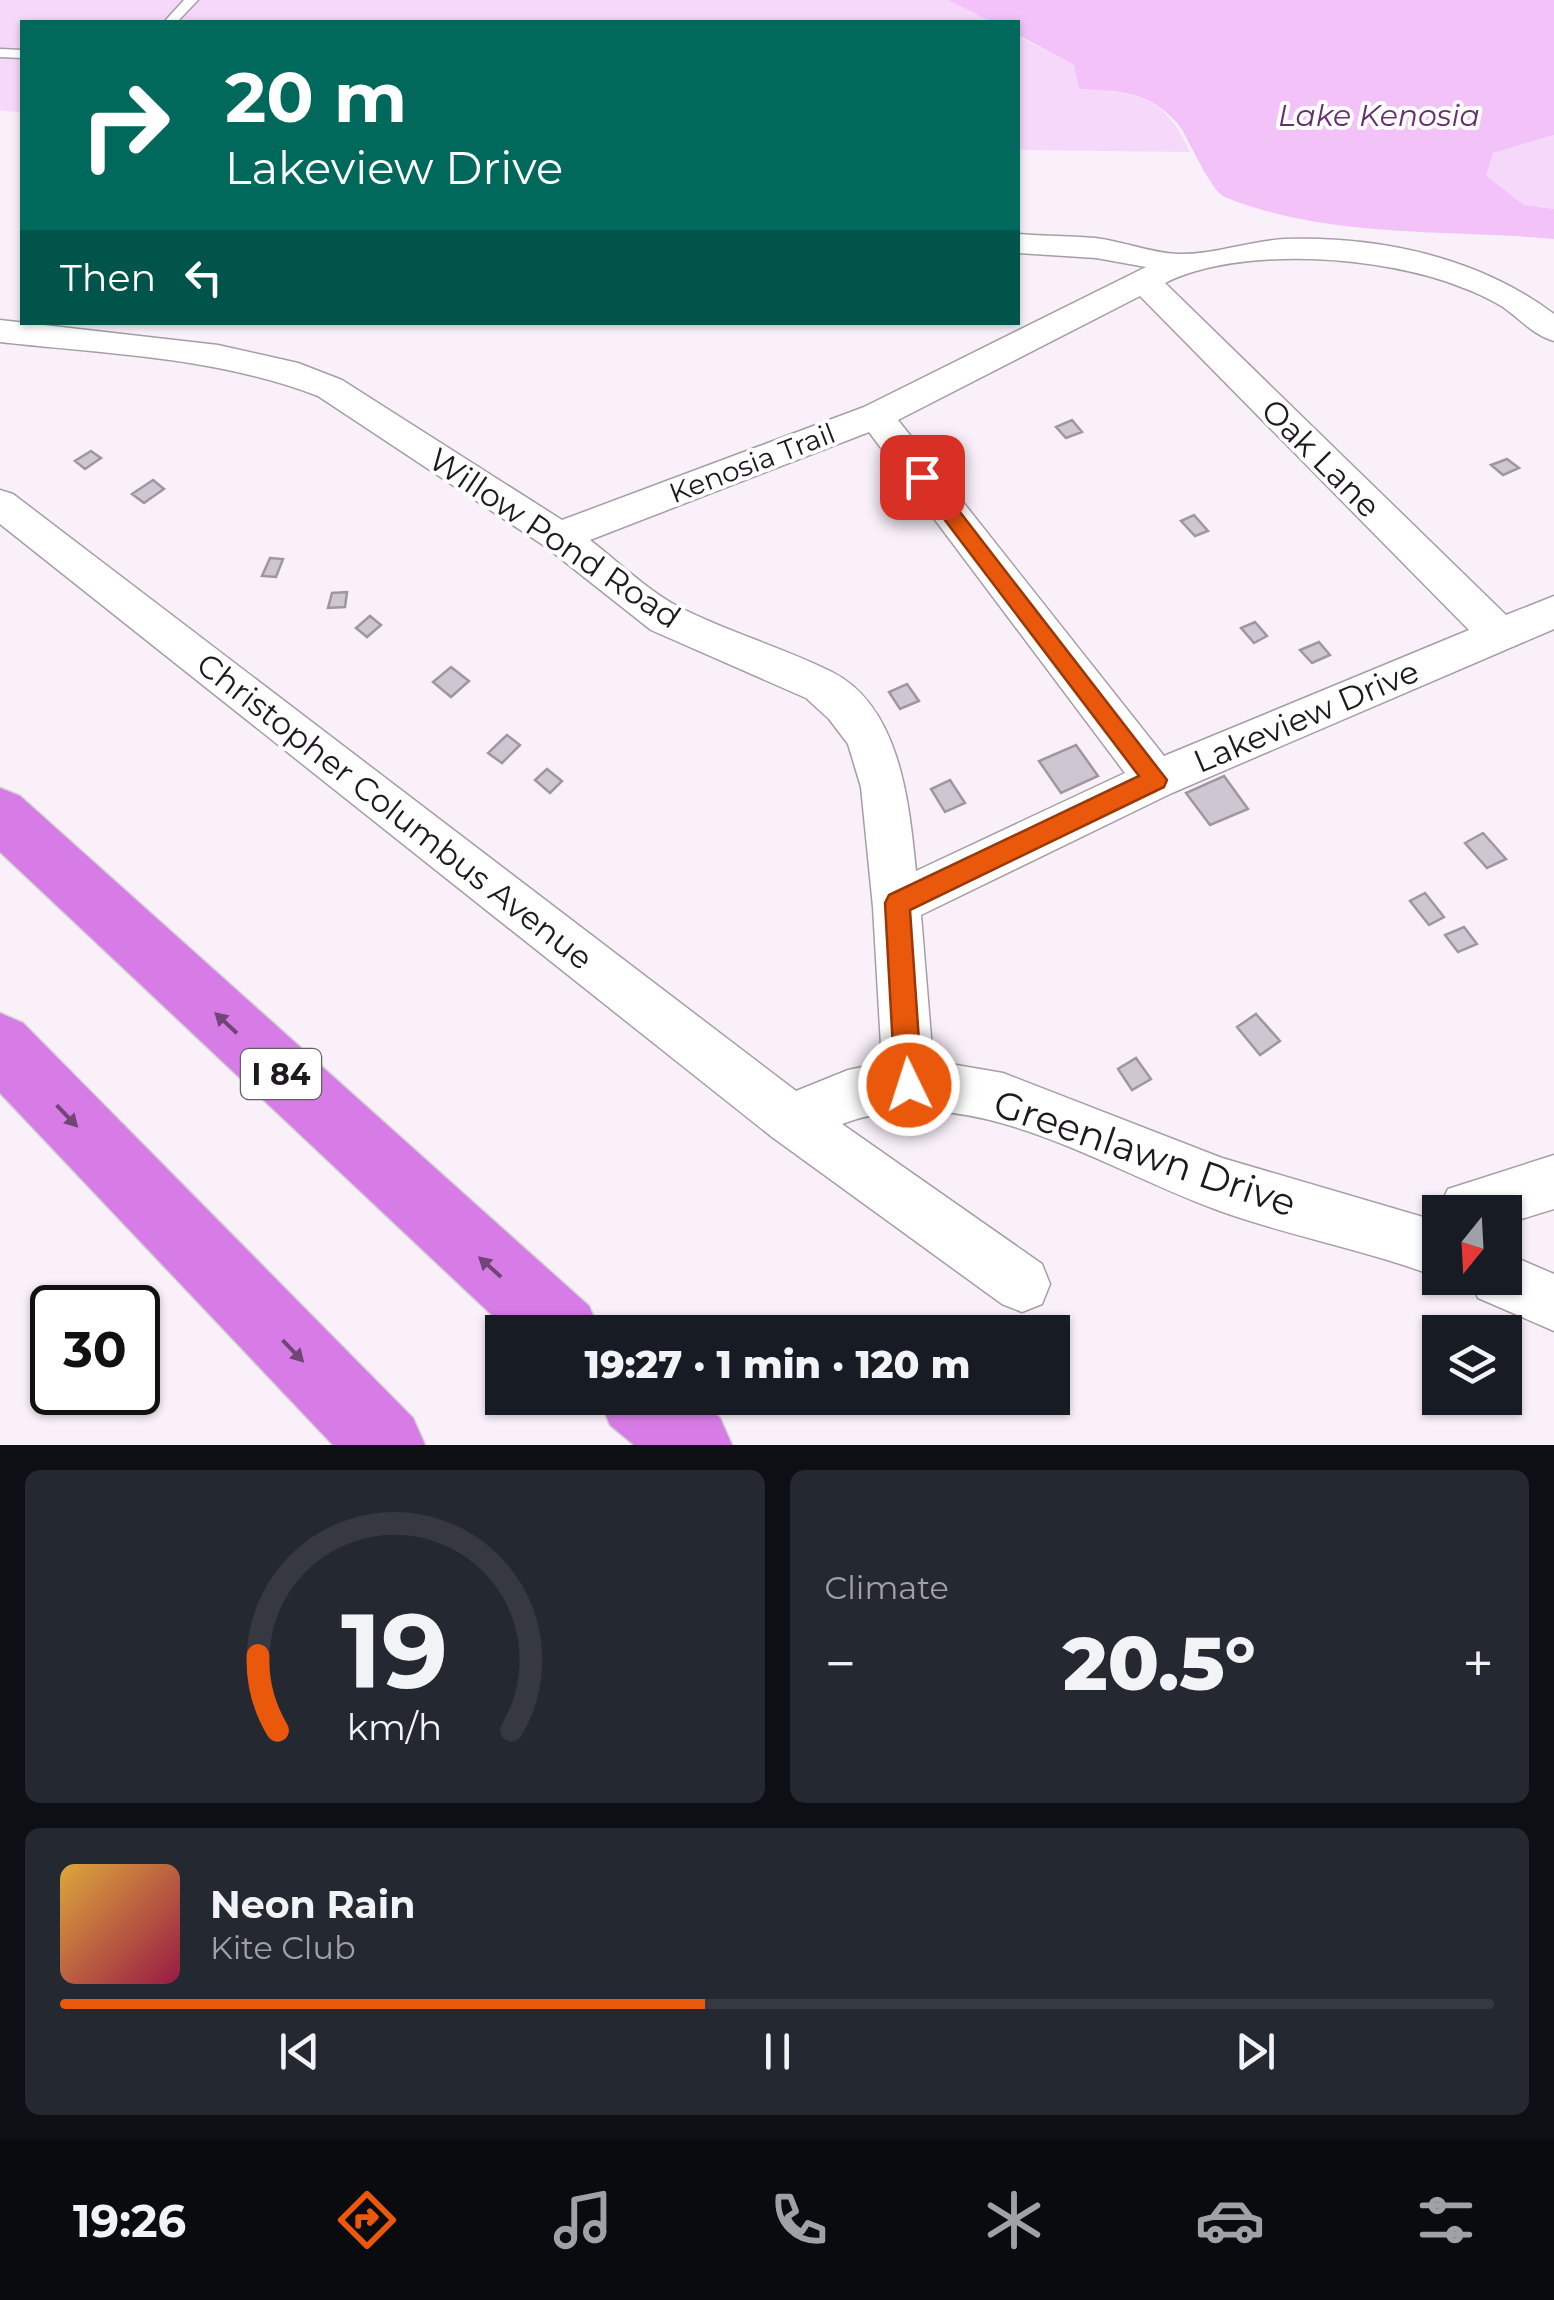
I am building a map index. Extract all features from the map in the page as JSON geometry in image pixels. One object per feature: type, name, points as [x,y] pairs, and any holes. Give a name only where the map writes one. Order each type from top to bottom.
[{"type":"highway","name":"I 84","points":[[0,814],[545,1315]]},
{"type":"highway","points":[[0,1046],[386,1445]]},
{"type":"highway","points":[[657,1415],[693,1445]]},
{"type":"street","points":[[1020,244],[1096,248],[1178,264]]},
{"type":"street","name":"Kenosia Trail","points":[[559,537],[876,416],[1178,264],[1284,249],[1382,255],[1423,263],[1474,280],[1514,300],[1554,330]]},
{"type":"street","name":"Oak Lane","points":[[1144,281],[1499,634]]},
{"type":"street","points":[[218,356],[240,325]]},
{"type":"street","name":"Willow Pond Road","points":[[0,331],[218,356],[286,371],[330,388],[559,537],[665,619],[821,686],[846,708],[872,749],[883,786],[898,903],[909,1085]]},
{"type":"street","points":[[876,416],[1156,780]]},
{"type":"street","name":"Christopher Columbus Avenue","points":[[0,504],[790,1119],[1022,1284]]},
{"type":"street","name":"Lakeview Drive","points":[[898,903],[1156,780],[1554,612]]},
{"type":"street","name":"Greenlawn Drive","points":[[790,1119],[867,1090],[909,1085],[1032,1106],[1204,1178],[1422,1232]]},
{"type":"street","points":[[1511,1195],[1554,1182]]},
{"type":"street","points":[[1522,1289],[1554,1303]]},
{"type":"lane","points":[[172,20],[191,0]]},
{"type":"shaded area","points":[[0,0],[948,0],[988,20],[20,20],[20,113],[0,110]]},
{"type":"shaded area","points":[[1020,37],[1074,65],[1080,89],[1133,95],[1159,108],[1181,133],[1190,152],[1020,150]]},
{"type":"shaded area","points":[[1554,135],[1554,209],[1524,205],[1486,177],[1492,153]]},
{"type":"water","name":"Lake Kenosia","points":[[948,0],[1554,0],[1554,135],[1493,153],[1486,176],[1524,205],[1554,209],[1554,239],[1348,226],[1267,211],[1227,198],[1214,186],[1184,133],[1166,112],[1144,99],[1120,92],[1079,89],[1074,65],[1020,36],[1020,20],[988,20]]},
{"type":"building","points":[[1072,420],[1082,432],[1066,438],[1056,427]]},
{"type":"building","points":[[91,451],[101,458],[85,469],[75,461]]},
{"type":"building","points":[[1507,459],[1519,468],[1503,475],[1491,465]]},
{"type":"building","points":[[153,480],[164,489],[144,503],[132,494]]},
{"type":"building","points":[[1194,515],[1208,531],[1195,536],[1181,521]]},
{"type":"building","points":[[270,558],[283,559],[276,577],[262,576]]},
{"type":"building","points":[[347,592],[345,607],[328,608],[332,593]]},
{"type":"building","points":[[370,616],[381,625],[367,637],[356,628]]},
{"type":"building","points":[[1255,622],[1267,636],[1254,643],[1241,628]]},
{"type":"building","points":[[1319,642],[1330,655],[1312,663],[1300,650]]},
{"type":"building","points":[[451,667],[469,681],[451,697],[433,682]]},
{"type":"building","points":[[907,684],[919,701],[900,709],[889,692]]},
{"type":"building","points":[[507,735],[520,745],[502,763],[488,753]]},
{"type":"building","points":[[1076,745],[1098,776],[1061,793],[1039,761]]},
{"type":"building","points":[[547,769],[562,781],[550,793],[535,780]]},
{"type":"building","points":[[1224,776],[1248,809],[1210,825],[1186,793]]},
{"type":"building","points":[[950,780],[965,803],[945,812],[931,789]]},
{"type":"building","points":[[1483,833],[1506,859],[1487,868],[1465,843]]},
{"type":"building","points":[[1425,893],[1444,917],[1429,925],[1410,901]]},
{"type":"building","points":[[1464,927],[1477,944],[1458,952],[1445,935]]},
{"type":"building","points":[[1256,1014],[1280,1041],[1260,1055],[1237,1027]]},
{"type":"building","points":[[1136,1058],[1151,1079],[1132,1090],[1118,1069]]},
{"type":"route","points":[[909,1085],[898,903],[1156,780],[922,477]]}]
